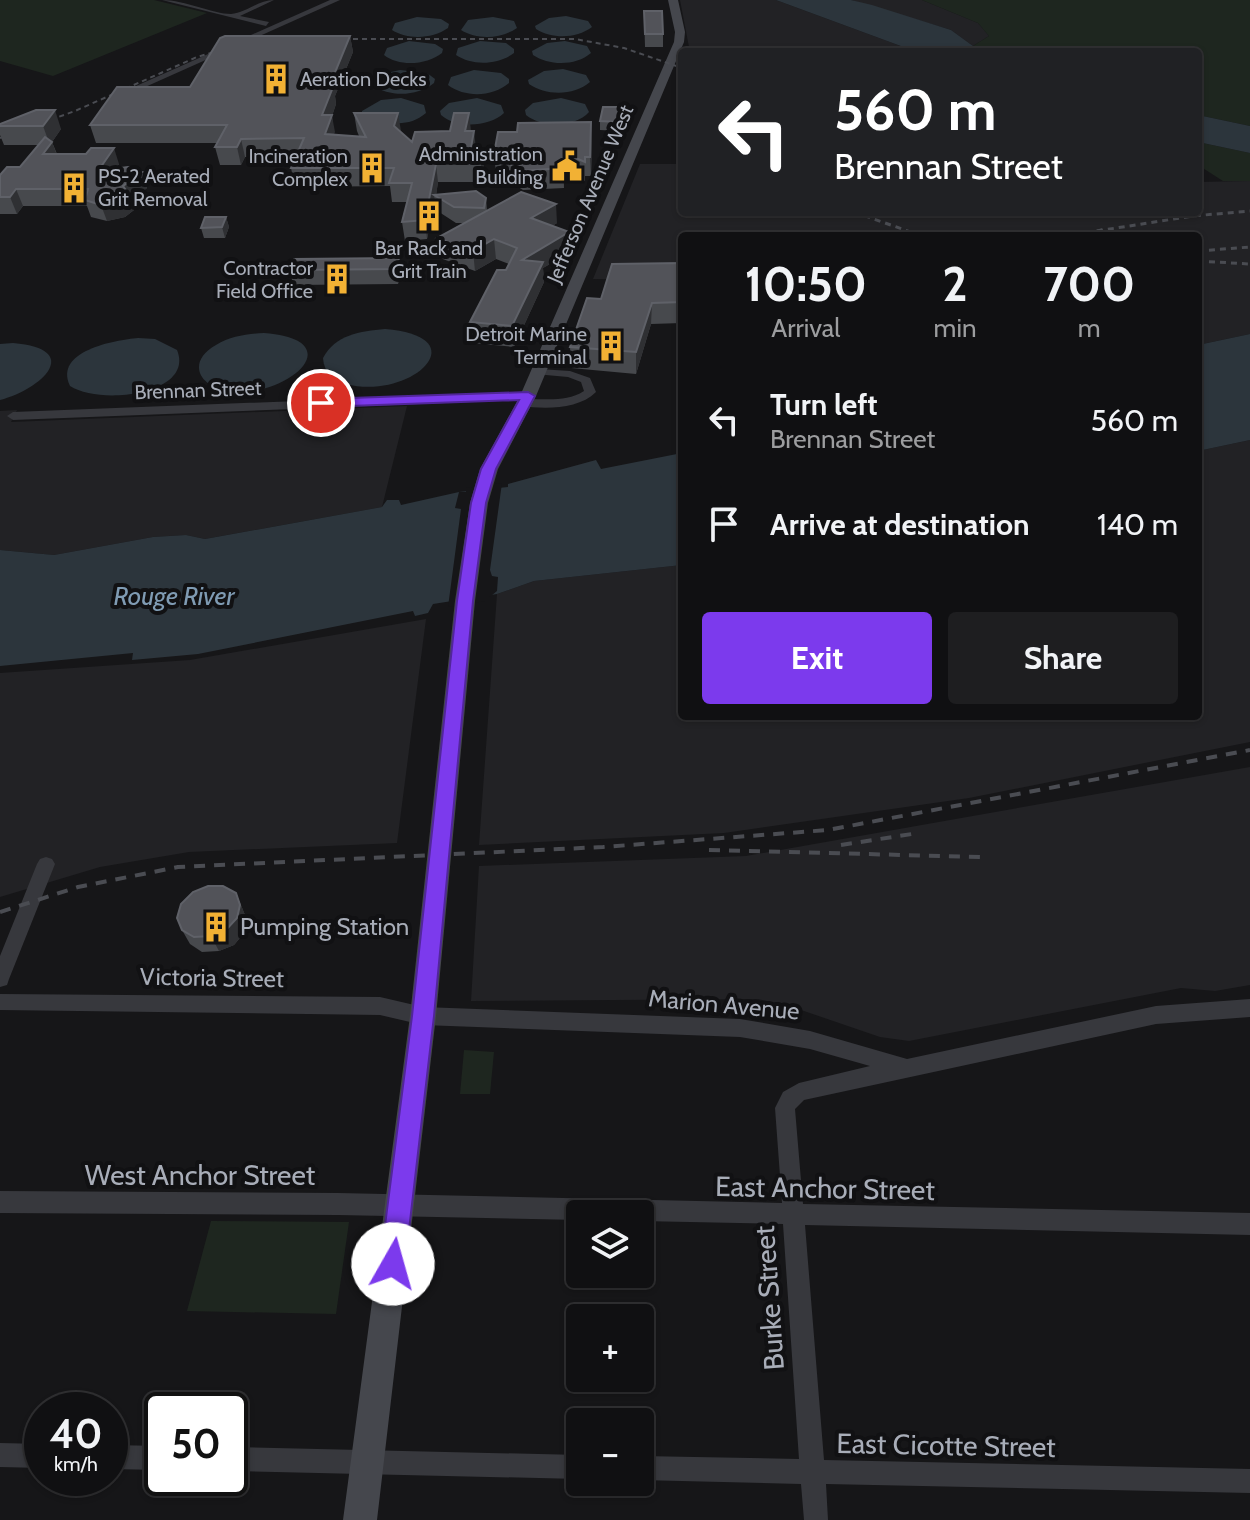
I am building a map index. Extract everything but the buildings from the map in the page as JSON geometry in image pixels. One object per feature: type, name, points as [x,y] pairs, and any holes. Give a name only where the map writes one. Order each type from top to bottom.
[{"type":"main road","name":"Jefferson Avenue West","points":[[360,1520],[423,1016],[465,601],[483,484],[539,372],[679,42],[680,32],[673,0]]},
{"type":"street","points":[[233,16],[270,0]]},
{"type":"street","points":[[122,94],[336,0]]},
{"type":"street","points":[[171,1],[266,24]]},
{"type":"street","name":"Brennan Street","points":[[13,416],[572,401],[583,399],[590,392],[586,380],[579,377],[539,372]]},
{"type":"street","points":[[0,979],[46,864]]},
{"type":"street","name":"Victoria Street","points":[[0,1002],[380,1006],[423,1016]]},
{"type":"street","name":"Marion Avenue","points":[[423,1016],[740,1028],[810,1040],[907,1068],[1156,1015],[1250,1008]]},
{"type":"street","name":"Burke Street","points":[[816,1520],[785,1108],[799,1092],[907,1068]]},
{"type":"street","name":"West Anchor Street","points":[[0,1202],[400,1207]]},
{"type":"street","name":"East Anchor Street","points":[[400,1207],[1250,1224]]},
{"type":"street","points":[[0,1455],[24,1456]]},
{"type":"street","points":[[248,1459],[566,1467]]},
{"type":"street","name":"East Cicotte Street","points":[[654,1468],[1250,1481]]},
{"type":"shaded area","points":[[0,0],[154,0],[207,13],[53,76],[0,61]]},
{"type":"shaded area","points":[[680,0],[776,0],[906,48],[689,48]]},
{"type":"shaded area","points":[[851,0],[922,0],[978,23],[989,36],[973,46],[951,30]]},
{"type":"shaded area","points":[[922,0],[1250,0],[1250,126],[1202,116],[1202,48],[978,48],[973,46],[989,36],[978,23]]},
{"type":"shaded area","points":[[1202,143],[1250,153],[1250,181],[1223,181],[1202,168]]},
{"type":"shaded area","points":[[640,164],[678,164],[678,216],[1202,216],[1202,182],[1250,181],[1250,334],[1202,344],[1202,232],[678,232],[678,280],[593,279]]},
{"type":"shaded area","points":[[407,406],[382,507],[205,539],[186,535],[153,537],[54,555],[0,550],[0,411],[17,410],[11,422]]},
{"type":"shaded area","points":[[1250,440],[1250,742],[969,798],[724,833],[479,845],[497,594],[534,581],[678,565],[678,720],[1202,720],[1202,450]]},
{"type":"shaded area","points":[[426,619],[397,843],[189,852],[100,867],[0,897],[0,673],[190,660]]},
{"type":"shaded area","points":[[1250,767],[1250,985],[1215,991],[1181,988],[909,1041],[880,1037],[758,999],[471,1001],[479,866],[746,856]]},
{"type":"shaded area","points":[[464,1050],[494,1052],[490,1094],[460,1094]]},
{"type":"shaded area","points":[[211,1221],[349,1222],[336,1314],[187,1311]]},
{"type":"water","points":[[776,0],[851,0],[951,30],[978,48],[906,48]]},
{"type":"water","points":[[566,16],[588,21],[592,27],[579,34],[564,36],[549,35],[536,29],[535,26],[549,18]]},
{"type":"water","points":[[417,17],[441,19],[449,24],[448,28],[420,37],[392,30],[395,23]]},
{"type":"water","points":[[493,17],[514,21],[517,28],[489,37],[461,30],[468,20]]},
{"type":"water","points":[[409,41],[435,44],[443,49],[442,53],[413,63],[384,55],[387,48]]},
{"type":"water","points":[[480,41],[506,43],[514,49],[514,53],[485,63],[456,55],[458,48]]},
{"type":"water","points":[[565,41],[587,46],[591,53],[562,63],[533,55],[532,51],[547,43]]},
{"type":"water","points":[[563,69],[586,75],[590,82],[576,90],[560,93],[543,91],[529,84],[528,80],[544,71]]},
{"type":"water","points":[[400,70],[427,73],[435,79],[434,83],[420,91],[404,94],[387,92],[373,85],[373,81],[382,74]]},
{"type":"water","points":[[474,70],[501,73],[509,79],[509,83],[495,91],[479,94],[462,92],[448,85],[451,77]]},
{"type":"water","points":[[401,98],[424,105],[426,113],[403,123],[362,115],[362,111],[381,100]]},
{"type":"water","points":[[477,98],[501,105],[504,113],[490,121],[473,124],[455,123],[441,115],[440,111],[449,103]]},
{"type":"water","points":[[561,98],[585,104],[589,112],[576,121],[558,124],[541,122],[526,115],[525,110],[533,103]]},
{"type":"water","points":[[1202,116],[1250,126],[1250,153],[1202,143]]},
{"type":"water","points":[[385,329],[413,334],[428,343],[431,354],[425,366],[412,376],[392,384],[370,387],[346,384],[327,372],[323,358],[334,344],[358,333]]},
{"type":"water","points":[[264,333],[291,338],[305,346],[308,357],[302,368],[289,378],[251,391],[219,389],[204,379],[199,366],[207,352],[233,338]]},
{"type":"water","points":[[1250,334],[1250,440],[1202,450],[1202,344]]},
{"type":"water","points":[[155,339],[177,350],[179,365],[172,377],[159,386],[122,395],[84,392],[70,386],[67,374],[70,364],[78,356],[115,341]]},
{"type":"water","points":[[13,343],[47,353],[51,361],[49,370],[30,387],[0,400],[0,344]]},
{"type":"water","name":"Rouge River","points":[[678,454],[678,565],[534,581],[497,594],[433,604],[428,613],[415,616],[413,611],[198,654],[132,660],[133,653],[0,666],[0,550],[54,555],[153,537],[186,535],[205,539],[382,507],[387,500],[399,500],[401,505],[459,492],[508,487],[508,484],[596,460],[601,469]]},
{"type":"pier","points":[[502,483],[490,570],[492,576],[498,577],[497,591],[485,601],[448,607],[461,509],[455,508],[459,492],[466,492],[466,488]]},
{"type":"railway","points":[[326,39],[575,39],[624,48],[678,67]]},
{"type":"railway","points":[[0,138],[75,111],[197,57],[235,46]]},
{"type":"railway","points":[[1202,215],[1250,211]]},
{"type":"railway","points":[[865,216],[911,232]]},
{"type":"railway","points":[[1097,231],[1193,216]]},
{"type":"railway","points":[[1097,231],[1106,229]]},
{"type":"railway","points":[[1093,232],[1097,231]]},
{"type":"railway","points":[[1202,251],[1250,247]]},
{"type":"railway","points":[[1202,261],[1250,264]]},
{"type":"railway","points":[[0,912],[78,887],[178,867],[603,847],[828,830],[1250,750]]},
{"type":"railway","points":[[841,845],[912,834]]},
{"type":"railway","points":[[709,850],[982,857]]},
{"type":"place","name":"Aeration Decks","points":[[276,79]]},
{"type":"place","name":"Administration Building","points":[[567,166]]},
{"type":"place","name":"Incineration Complex","points":[[372,168]]},
{"type":"place","name":"PS-2 Aerated Grit Removal","points":[[74,188]]},
{"type":"place","name":"Bar Rack and Grit Train","points":[[429,216]]},
{"type":"place","name":"Contractor Field Office","points":[[337,279]]},
{"type":"place","name":"Detroit Marine Terminal","points":[[611,346]]},
{"type":"place","name":"Pumping Station","points":[[216,927]]},
{"type":"route","points":[[321,403],[528,396],[489,469],[479,503],[465,601],[423,1016],[393,1264]]}]
